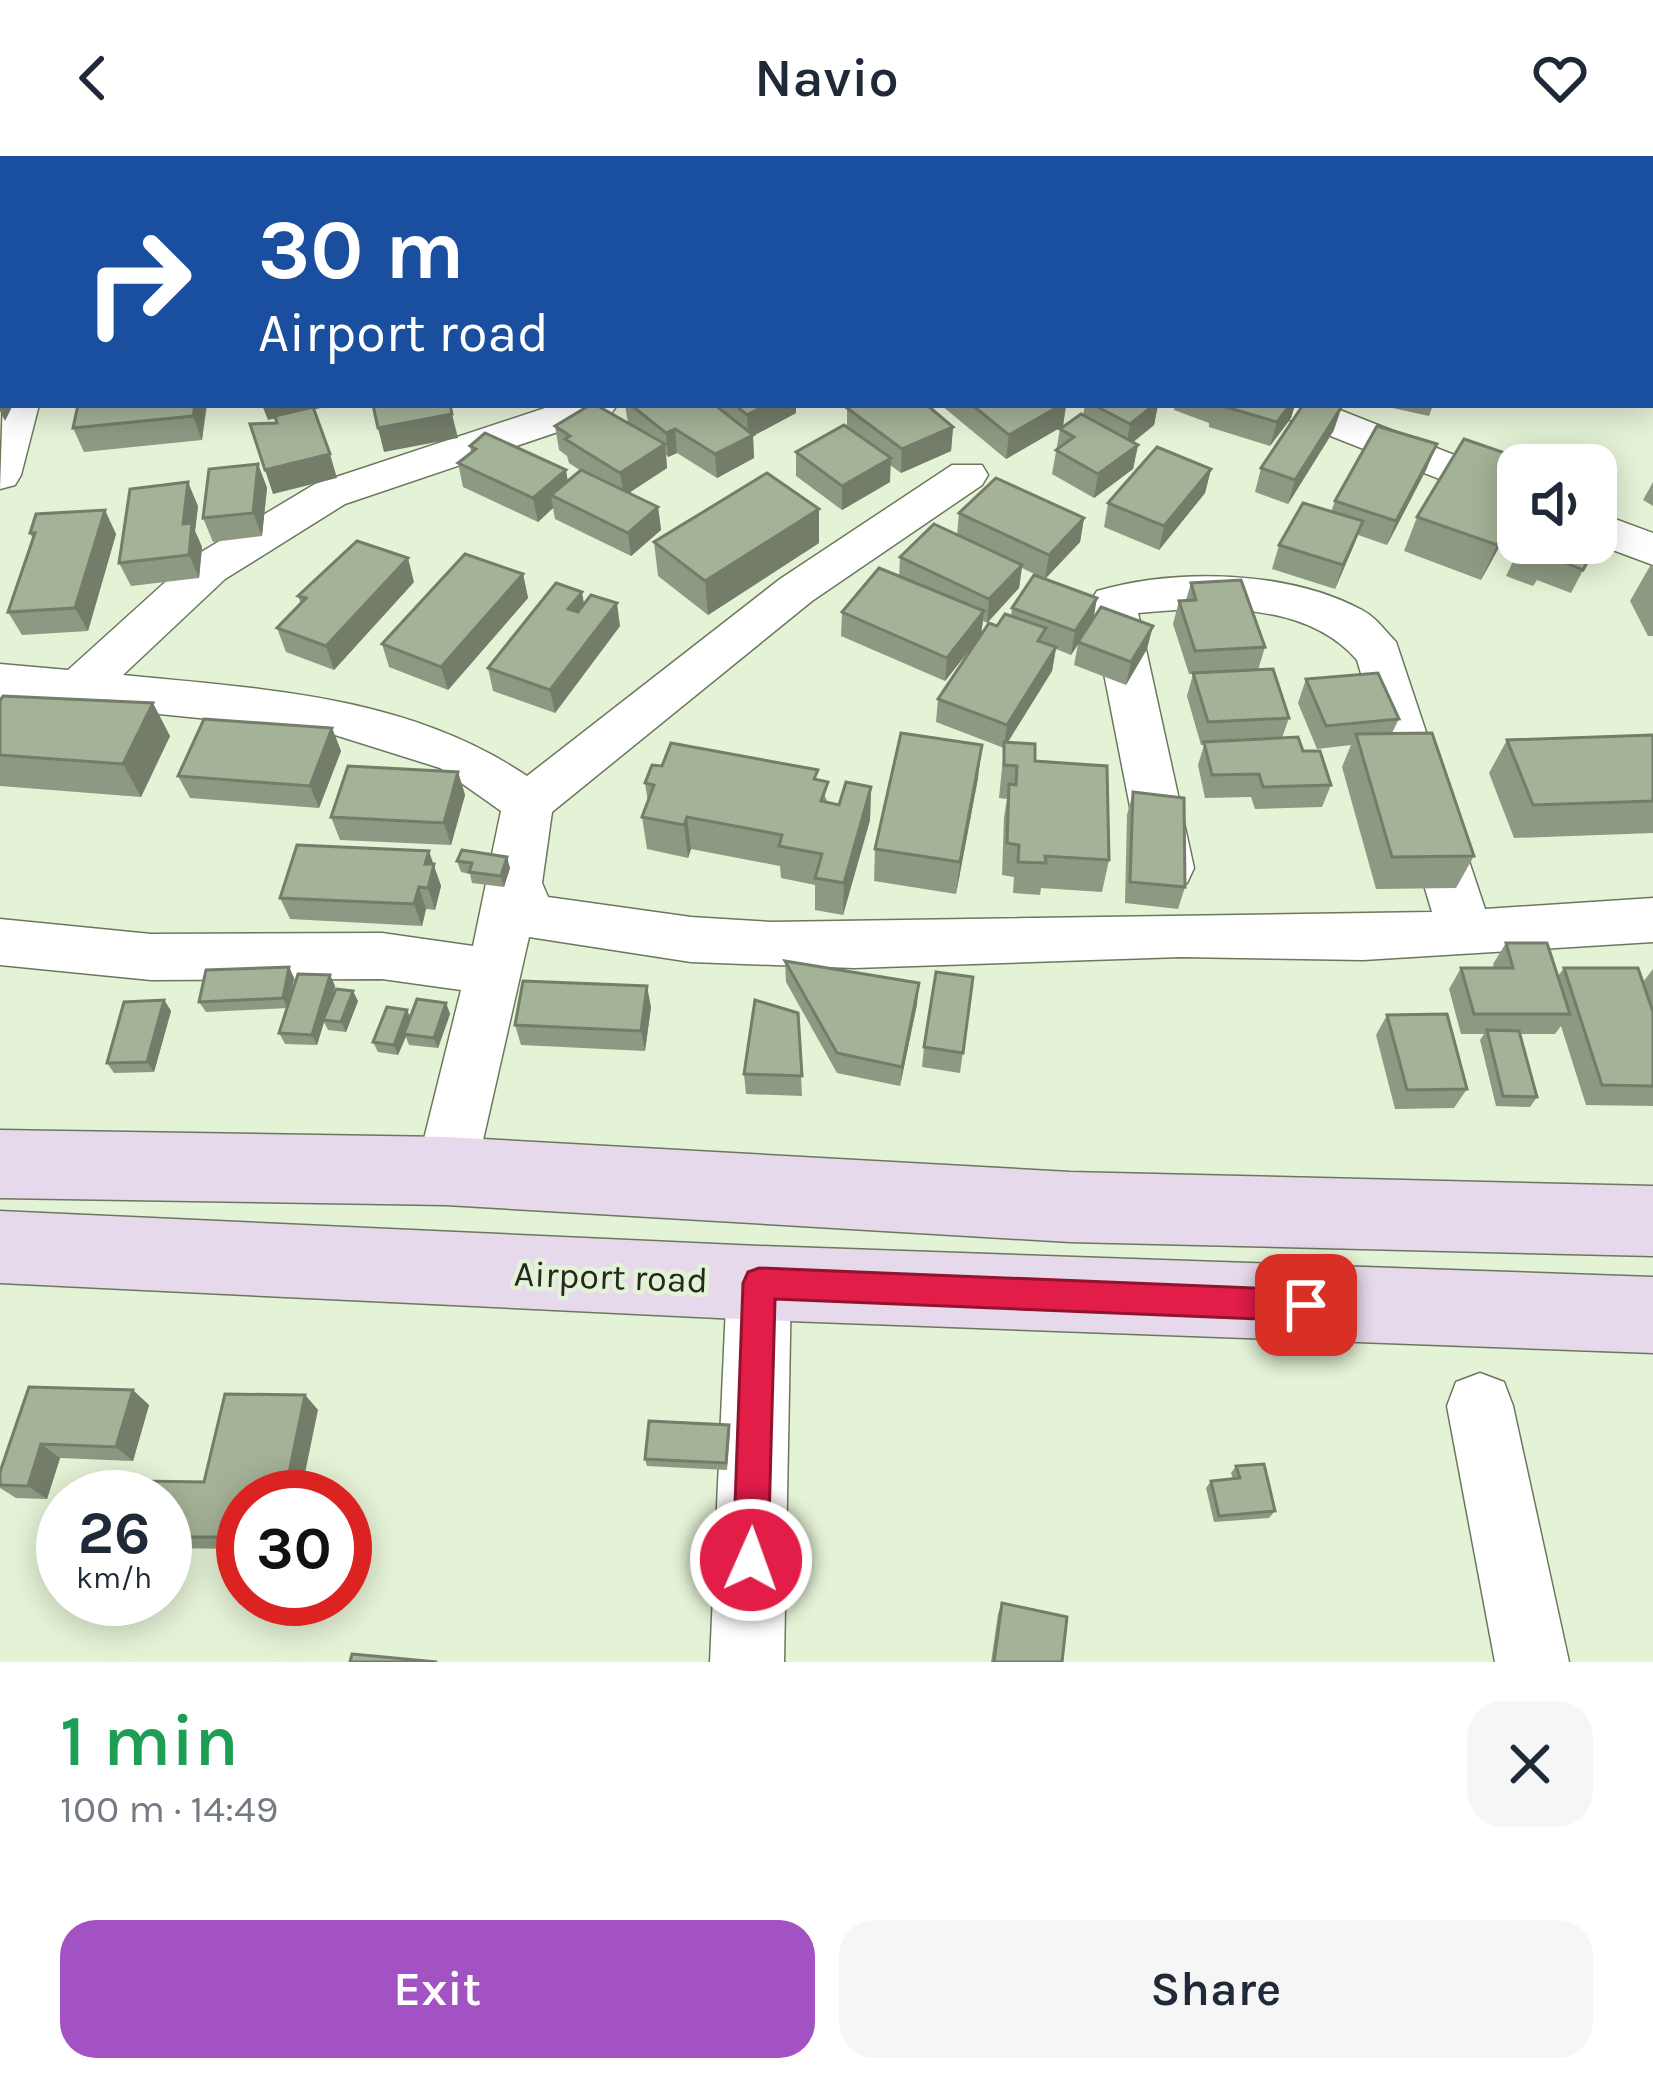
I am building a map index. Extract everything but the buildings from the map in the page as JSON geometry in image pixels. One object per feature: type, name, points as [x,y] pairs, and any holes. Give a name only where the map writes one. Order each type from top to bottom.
[{"type":"main road","points":[[0,1164],[446,1172],[1070,1207],[1653,1221]]},
{"type":"main road","points":[[1249,1210],[1262,1304]]},
{"type":"main road","name":"Airport road","points":[[0,1247],[1262,1304],[1653,1316]]},
{"type":"street","points":[[0,475],[17,408]]},
{"type":"street","points":[[76,690],[209,568],[330,494],[587,408]]},
{"type":"street","points":[[1298,408],[1497,488]]},
{"type":"street","points":[[446,1172],[515,884],[528,803],[796,590],[968,476]]},
{"type":"street","points":[[1617,535],[1653,550]]},
{"type":"street","points":[[1182,935],[1113,602],[1147,593],[1295,603],[1349,623],[1378,654],[1465,931]]},
{"type":"street","points":[[0,681],[320,712],[458,754],[528,803]]},
{"type":"street","points":[[515,884],[529,915],[703,940],[929,949],[1182,935],[1360,938],[1653,920]]},
{"type":"street","points":[[0,942],[151,957],[382,956],[495,972]]},
{"type":"street","points":[[747,1662],[759,1283]]},
{"type":"street","points":[[1480,1406],[1532,1662]]},
{"type":"route","points":[[751,1560],[759,1283],[1306,1305]]}]
